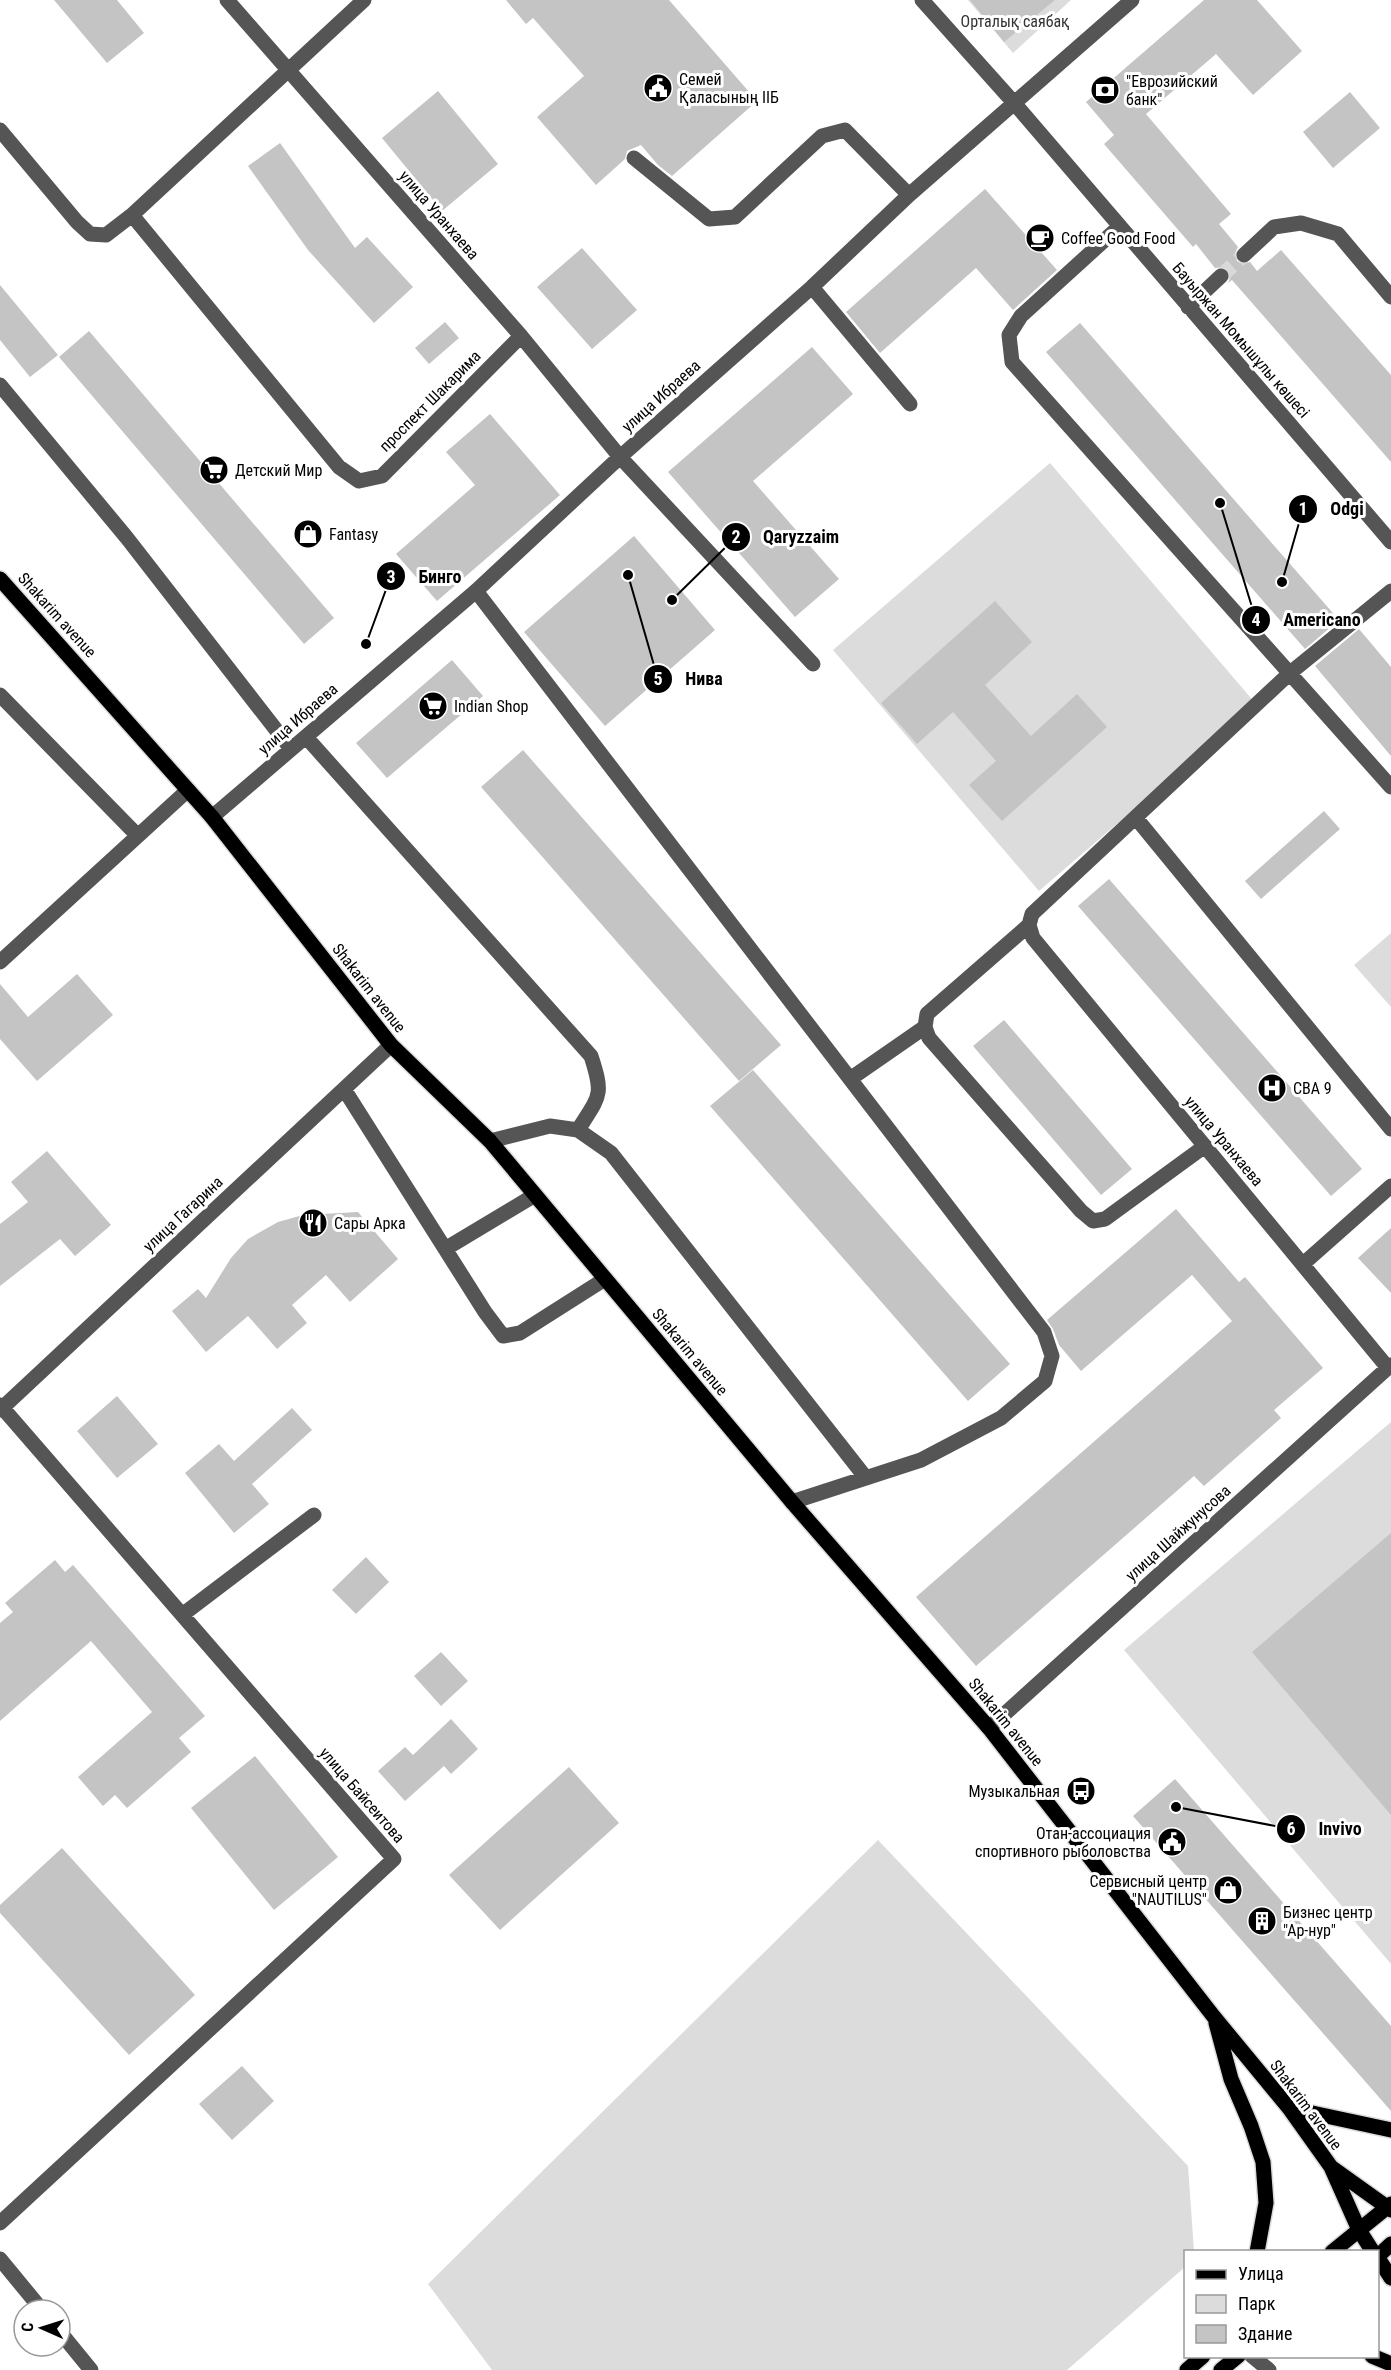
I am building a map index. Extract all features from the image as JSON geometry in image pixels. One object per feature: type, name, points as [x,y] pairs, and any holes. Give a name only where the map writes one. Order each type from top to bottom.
[{"type":"main road","name":"Shakarim avenue","points":[[0,579],[212,817],[391,1045],[490,1141],[792,1502],[989,1728],[1214,2017],[1289,2108],[1331,2167],[1359,2230],[1372,2250]]},
{"type":"main road","points":[[1214,2017],[1231,2079],[1263,2162],[1266,2203],[1257,2250]]},
{"type":"main road","points":[[1289,2108],[1391,2130]]},
{"type":"main road","name":"Shakarim avenue","points":[[1331,2167],[1390,2207]]},
{"type":"main road","points":[[1334,2250],[1390,2207]]},
{"type":"main road","points":[[1379,2255],[1391,2244]]},
{"type":"main road","points":[[1379,2260],[1391,2278]]},
{"type":"main road","points":[[1186,2370],[1201,2358]]},
{"type":"main road","points":[[1221,2370],[1236,2358]]},
{"type":"main road","points":[[1377,2358],[1391,2364]]},
{"type":"street","name":"улица Уранхаева","points":[[227,0],[521,336],[620,457],[813,664]]},
{"type":"street","points":[[0,130],[77,222],[90,234],[106,235],[132,215],[364,0]]},
{"type":"street","name":"Бауыржан Момышұлы көшесі","points":[[922,0],[1016,104],[1391,542]]},
{"type":"street","name":"улица Ибраева","points":[[212,817],[476,591],[620,457],[813,287],[909,195],[1016,104],[1132,0]]},
{"type":"street","points":[[634,158],[709,219],[735,217],[822,136],[845,130],[909,195]]},
{"type":"street","name":"проспект Шакарима","points":[[132,215],[339,467],[359,481],[382,476],[521,336]]},
{"type":"street","points":[[1244,255],[1274,227],[1301,223],[1338,234],[1391,297]]},
{"type":"street","points":[[1119,226],[1021,316],[1009,335],[1012,362],[1391,787]]},
{"type":"street","points":[[1188,307],[1221,276]]},
{"type":"street","points":[[813,287],[910,404]]},
{"type":"street","points":[[0,385],[128,538],[291,749]]},
{"type":"street","points":[[476,591],[1044,1332],[1052,1356],[1045,1381],[1001,1418],[921,1460],[792,1502]]},
{"type":"street","points":[[1205,1146],[1105,1219],[1093,1221],[1081,1211],[929,1038],[925,1027],[927,1014],[1031,931],[1032,914],[1290,674],[1391,591]]},
{"type":"street","points":[[0,695],[138,836]]},
{"type":"street","points":[[306,737],[591,1056],[600,1084],[597,1100],[578,1130]]},
{"type":"street","points":[[0,962],[188,790]]},
{"type":"street","points":[[1136,818],[1391,1129]]},
{"type":"street","name":"улица Уранхаева","points":[[1031,931],[1205,1146],[1389,1367]]},
{"type":"street","points":[[850,1079],[925,1027]]},
{"type":"street","name":"улица Гагарина","points":[[1,1407],[391,1045]]},
{"type":"street","points":[[344,1089],[502,1336],[520,1333],[606,1279]]},
{"type":"street","points":[[490,1141],[550,1126],[578,1130],[611,1153],[866,1478]]},
{"type":"street","points":[[1303,1264],[1391,1186]]},
{"type":"street","points":[[445,1249],[535,1195]]},
{"type":"street","name":"улица Шайжунусова","points":[[989,1728],[1389,1367]]},
{"type":"street","name":"улица Байсеитова","points":[[0,2223],[393,1859],[1,1407]]},
{"type":"street","points":[[182,1615],[314,1515]]},
{"type":"street","points":[[0,2259],[32,2298]]},
{"type":"street","points":[[72,2347],[91,2370]]},
{"type":"street","points":[[1254,2358],[1269,2370]]},
{"type":"green space","name":"Орталық саябақ","points":[[968,0],[1071,0],[1013,53]]},
{"type":"green space","points":[[1050,463],[1256,704],[1039,891],[833,650]]},
{"type":"green space","points":[[1391,933],[1391,1007],[1354,965]]},
{"type":"green space","points":[[1391,1422],[1391,1964],[1124,1650]]},
{"type":"green space","points":[[878,1840],[1188,2166],[1194,2250],[1184,2250],[1184,2268],[1067,2370],[492,2370],[428,2284]]},
{"type":"building","points":[[54,0],[117,0],[144,33],[107,63]]},
{"type":"building","name":"Семей Қаласының ІІБ","points":[[506,0],[669,0],[757,101],[672,176],[658,165],[641,145],[627,151],[625,159],[596,185],[537,117],[584,76],[533,18],[526,24]]},
{"type":"building","name":"Орталық саябақ","points":[[970,0],[1055,0],[1004,42]]},
{"type":"building","points":[[1204,0],[1257,0],[1302,51],[1253,95],[1216,54],[1146,114],[1231,214],[1219,224],[1238,247],[1235,253],[1237,261],[1242,264],[1250,262],[1257,271],[1281,250],[1391,375],[1391,462],[1232,280],[1228,283],[1230,278],[1228,270],[1223,267],[1215,268],[1196,244],[1193,247],[1104,144],[1114,135],[1086,102]]},
{"type":"building","points":[[438,91],[498,164],[442,211],[382,138]]},
{"type":"building","points":[[1350,92],[1380,128],[1333,168],[1303,132]]},
{"type":"building","points":[[280,143],[355,248],[367,237],[413,287],[374,323],[308,250],[248,166]]},
{"type":"building","points":[[985,189],[1057,270],[1013,310],[976,268],[880,353],[846,312]]},
{"type":"building","points":[[582,248],[637,310],[592,349],[537,287]]},
{"type":"building","points":[[0,285],[58,355],[30,377],[0,340]]},
{"type":"building","points":[[445,322],[459,338],[429,364],[415,348]]},
{"type":"building","points":[[1080,323],[1339,620],[1305,649],[1046,352]]},
{"type":"building","points":[[89,331],[334,618],[304,644],[59,357]]},
{"type":"building","points":[[812,347],[853,394],[753,481],[839,579],[795,617],[668,472]]},
{"type":"building","points":[[490,414],[560,495],[437,601],[396,554],[475,485],[446,452]]},
{"type":"building","points":[[634,536],[715,630],[605,726],[524,632]]},
{"type":"building","points":[[995,601],[1032,642],[985,685],[1031,736],[1077,694],[1107,727],[1002,821],[969,785],[996,761],[953,712],[917,744],[881,703]]},
{"type":"building","points":[[1359,629],[1391,667],[1391,756],[1315,666]]},
{"type":"building","points":[[452,660],[483,696],[387,778],[356,743]]},
{"type":"building","points":[[523,750],[781,1045],[739,1081],[481,787]]},
{"type":"building","points":[[1324,811],[1340,829],[1261,899],[1245,881]]},
{"type":"building","points":[[1109,879],[1362,1169],[1331,1196],[1078,906]]},
{"type":"building","points":[[77,974],[113,1015],[37,1081],[0,1039],[0,984],[28,1017]]},
{"type":"building","points":[[1004,1020],[1132,1169],[1101,1195],[973,1046]]},
{"type":"building","points":[[753,1070],[1010,1364],[968,1401],[710,1106]]},
{"type":"building","points":[[47,1151],[111,1225],[75,1256],[60,1239],[0,1286],[0,1224],[28,1202],[11,1182]]},
{"type":"building","points":[[1176,1209],[1239,1282],[1245,1277],[1323,1368],[1274,1410],[1281,1418],[1204,1486],[1194,1476],[976,1666],[916,1597],[1232,1321],[1192,1275],[1081,1371],[1059,1345],[1047,1320]]},
{"type":"building","points":[[358,1212],[398,1259],[350,1302],[326,1275],[292,1305],[307,1323],[277,1349],[248,1316],[206,1352],[172,1311],[198,1289],[206,1298],[231,1258],[248,1239],[278,1222],[303,1215]]},
{"type":"building","points":[[1391,1228],[1391,1293],[1358,1258]]},
{"type":"building","points":[[117,1396],[158,1444],[117,1478],[77,1431]]},
{"type":"building","points":[[292,1408],[312,1430],[252,1484],[269,1504],[234,1533],[185,1473],[219,1444],[234,1461]]},
{"type":"building","points":[[1391,1533],[1391,1815],[1252,1652]]},
{"type":"building","points":[[366,1557],[389,1582],[356,1614],[332,1590]]},
{"type":"building","points":[[55,1560],[65,1572],[73,1565],[205,1716],[179,1738],[191,1752],[127,1808],[115,1795],[103,1806],[78,1777],[152,1712],[91,1641],[0,1721],[0,1623],[13,1612],[5,1603]]},
{"type":"building","points":[[441,1652],[468,1681],[441,1706],[414,1676]]},
{"type":"building","points":[[451,1719],[478,1749],[451,1774],[444,1766],[405,1801],[378,1771],[405,1747],[413,1755]]},
{"type":"building","points":[[255,1756],[338,1857],[274,1910],[191,1808]]},
{"type":"building","points":[[569,1767],[619,1823],[500,1930],[449,1875]]},
{"type":"building","name":"Бизнес центр \"Ар-нур\"","points":[[1175,1779],[1391,2026],[1391,2111],[1133,1816]]},
{"type":"building","points":[[62,1848],[195,1995],[129,2055],[0,1913],[0,1905]]},
{"type":"building","points":[[242,2066],[274,2101],[232,2140],[199,2104]]},
{"type":"tunnel","points":[[1221,276],[1244,255]]},
{"type":"place","name":"Семей Қаласының ІІБ","points":[[658,88]]},
{"type":"place","name":"\"Еврозийский банк\"","points":[[1105,90]]},
{"type":"place","name":"Coffee Good Food","points":[[1040,238]]},
{"type":"place","name":"Детский Мир","points":[[214,470]]},
{"type":"place","name":"Americano","points":[[1220,503]]},
{"type":"place","name":"Fantasy","points":[[308,534]]},
{"type":"place","name":"Нива","points":[[628,575]]},
{"type":"place","name":"Odgi","points":[[1282,582]]},
{"type":"place","name":"Qaryzzaim","points":[[672,600]]},
{"type":"place","name":"Бинго","points":[[366,644]]},
{"type":"place","name":"Indian Shop","points":[[433,706]]},
{"type":"place","name":"СВА 9","points":[[1272,1088]]},
{"type":"place","name":"Сары Арка","points":[[313,1223]]},
{"type":"place","name":"Музыкальная","points":[[1081,1791]]},
{"type":"place","name":"Invivo","points":[[1176,1807]]},
{"type":"place","name":"Отан-ассоциация спортивного рыболовства","points":[[1172,1842]]},
{"type":"place","name":"Сервисный центр \"NAUTILUS\"","points":[[1228,1890]]},
{"type":"place","name":"Бизнес центр \"Ар-нур\"","points":[[1262,1921]]}]
